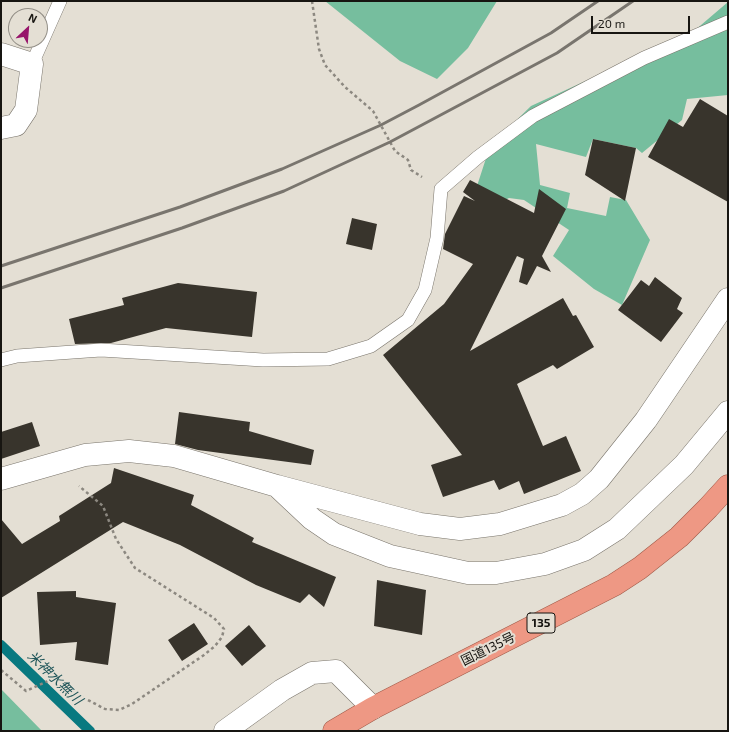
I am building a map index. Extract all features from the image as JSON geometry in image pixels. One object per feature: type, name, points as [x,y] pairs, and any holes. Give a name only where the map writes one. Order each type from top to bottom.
[{"type":"highway","name":"国道135号","points":[[334,731],[373,708],[614,585],[640,568],[679,537],[728,486]]},
{"type":"street","points":[[1,54],[32,64],[26,110],[16,125],[1,128]]},
{"type":"street","points":[[1,480],[85,455],[129,451],[174,456],[276,486],[420,524],[460,528],[500,524],[562,505],[582,494],[600,479],[646,420],[728,299]]},
{"type":"street","points":[[276,486],[312,520],[334,534],[390,556],[468,573],[496,573],[545,564],[584,550],[617,529],[684,465],[728,412]]},
{"type":"street","points":[[225,731],[282,690],[312,673],[336,672],[373,708]]},
{"type":"lane","points":[[32,64],[60,1]]},
{"type":"lane","points":[[1,360],[18,356],[101,350],[263,360],[328,359],[371,346],[408,320],[425,290],[437,238],[441,189],[478,157],[533,116],[644,58],[728,22]]},
{"type":"path","points":[[312,1],[319,49],[325,65],[345,87],[373,110],[395,152],[408,160],[410,170],[441,189]]},
{"type":"path","points":[[1,670],[26,691],[50,680],[105,709],[119,710],[132,704],[215,646],[222,637],[224,629],[209,615],[135,568],[116,539],[103,506],[77,484]]},
{"type":"green space","points":[[325,1],[497,1],[468,48],[437,79],[400,61]]},
{"type":"green space","points":[[728,2],[728,95],[687,99],[682,120],[642,153],[636,148],[593,139],[586,157],[536,144],[540,185],[570,193],[567,208],[606,216],[610,197],[626,200],[650,240],[622,305],[594,289],[553,256],[569,230],[524,200],[509,198],[501,202],[477,186],[490,146],[531,106],[694,31]]},
{"type":"green space","points":[[1,689],[42,731],[1,731]]},
{"type":"building","points":[[700,99],[728,116],[728,202],[648,157],[669,119],[683,127]]},
{"type":"building","points":[[593,139],[636,148],[625,201],[585,175]]},
{"type":"building","points":[[470,180],[534,213],[539,189],[566,209],[542,256],[551,272],[537,266],[527,285],[519,282],[524,259],[517,256],[470,351],[563,298],[573,316],[576,315],[594,347],[557,369],[553,365],[517,384],[543,446],[566,436],[581,471],[524,494],[519,481],[499,490],[494,480],[443,497],[431,465],[462,455],[383,355],[444,304],[473,264],[443,249],[445,234],[464,196],[475,201],[463,192]]},
{"type":"building","points":[[352,218],[377,224],[372,250],[346,244]]},
{"type":"building","points":[[655,277],[682,298],[677,309],[683,313],[661,342],[618,310],[641,280],[649,286]]},
{"type":"building","points":[[178,283],[257,292],[252,337],[166,328],[111,343],[75,344],[69,319],[124,305],[122,298]]},
{"type":"building","points":[[179,412],[250,422],[249,431],[314,450],[311,465],[198,450],[175,444]]},
{"type":"building","points":[[32,422],[40,446],[1,459],[1,432]]},
{"type":"building","points":[[114,468],[194,495],[191,505],[254,538],[252,542],[336,577],[324,607],[309,594],[300,603],[256,585],[180,545],[123,522],[1,598],[1,519],[22,544],[60,521],[59,516],[111,483]]},
{"type":"building","points":[[377,580],[426,590],[422,635],[374,626]]},
{"type":"building","points":[[76,591],[76,597],[116,603],[108,665],[75,660],[77,642],[40,645],[37,592]]},
{"type":"building","points":[[194,623],[208,644],[182,661],[168,640]]},
{"type":"building","points":[[249,625],[266,646],[242,666],[225,646]]},
{"type":"waterway","name":"米神水無川","points":[[1,645],[90,731]]},
{"type":"railway","points":[[1,266],[180,207],[282,169],[381,125],[419,105],[551,33],[598,1]]},
{"type":"railway","points":[[1,288],[182,228],[284,191],[390,142],[557,53],[633,1]]}]
